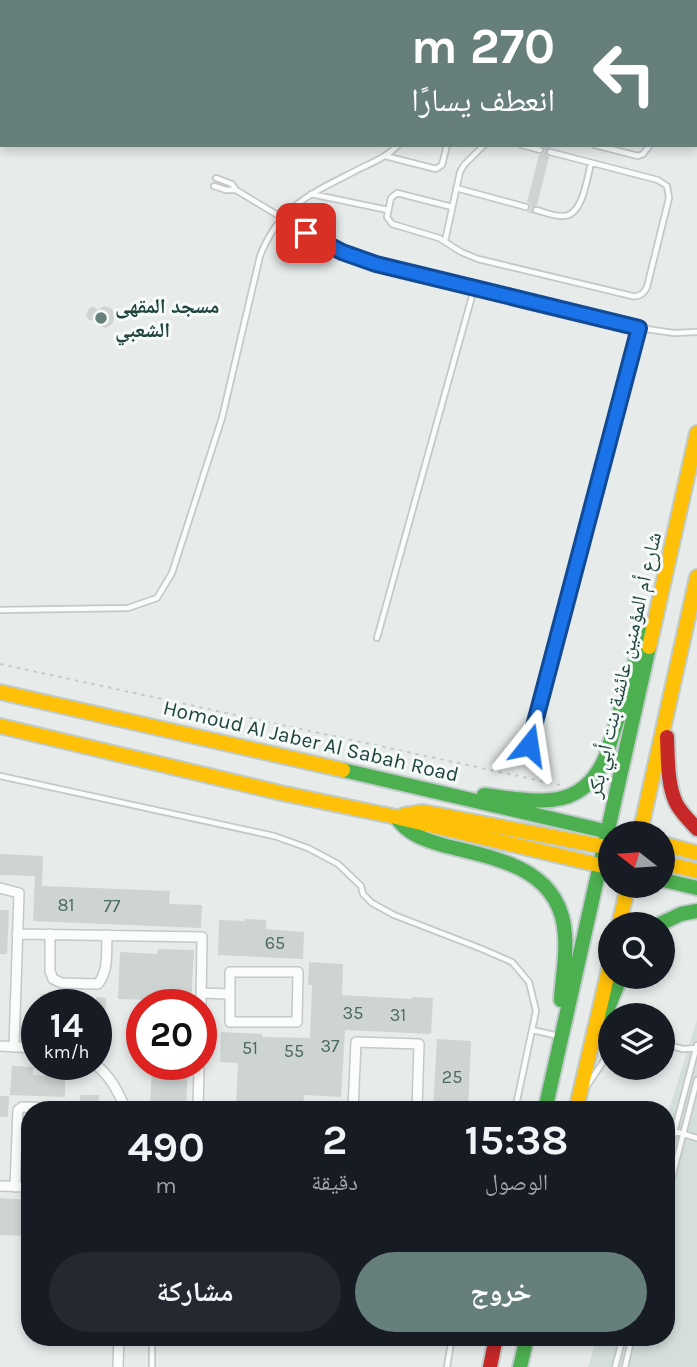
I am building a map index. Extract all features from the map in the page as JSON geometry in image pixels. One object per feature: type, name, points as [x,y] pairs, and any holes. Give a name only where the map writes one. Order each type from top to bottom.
[{"type":"main road","name":"شارع أم المؤمنين عائشة بنت أبي بكر","points":[[612,821],[697,433]]},
{"type":"main road","points":[[643,821],[697,577]]},
{"type":"main road","points":[[424,788],[547,802],[569,796],[589,785],[598,774],[606,756],[646,627],[665,581]]},
{"type":"main road","name":"Homoud Al Jaber Al Sabah Road","points":[[0,692],[598,829]]},
{"type":"main road","points":[[666,719],[669,770],[676,801],[697,829]]},
{"type":"main road","points":[[0,726],[281,793],[396,817],[423,812],[598,856]]},
{"type":"main road","points":[[396,817],[403,828],[422,839],[520,866],[553,892],[565,928],[560,1037]]},
{"type":"main road","points":[[676,847],[697,853]]},
{"type":"main road","points":[[676,866],[697,871]]},
{"type":"main road","points":[[676,883],[697,888]]},
{"type":"main road","name":"شارع أم المؤمنين عائشة بنت أبي بكر","points":[[547,1101],[560,1037],[598,892]]},
{"type":"main road","points":[[675,917],[697,911]]},
{"type":"main road","points":[[578,1101],[604,989]]},
{"type":"main road","points":[[591,1049],[616,989]]},
{"type":"main road","points":[[490,1367],[494,1346]]},
{"type":"main road","points":[[520,1367],[525,1346]]},
{"type":"street","points":[[0,887],[19,893],[14,1047]]},
{"type":"street","points":[[18,934],[202,937],[201,989]]},
{"type":"street","points":[[50,934],[50,971],[53,979],[62,983],[98,984],[106,968],[107,936]]},
{"type":"street","points":[[230,972],[298,972],[297,1022],[230,1022],[230,994],[230,972]]},
{"type":"street","points":[[217,994],[230,994]]},
{"type":"street","points":[[353,1101],[356,1042],[419,1044],[417,1101]]},
{"type":"street","points":[[0,1046],[21,1047]]},
{"type":"street","points":[[111,1080],[123,1101]]},
{"type":"street","points":[[198,1101],[199,1080]]},
{"type":"street","points":[[15,1187],[18,1110],[21,1108]]},
{"type":"street","points":[[0,1186],[21,1187]]},
{"type":"street","points":[[118,1367],[119,1346]]},
{"type":"lane","points":[[0,610],[128,608],[157,598],[172,573],[222,418],[260,256],[269,236],[282,217],[310,194],[385,156],[396,147]]},
{"type":"lane","points":[[385,156],[436,169],[442,165],[446,147]]},
{"type":"lane","points":[[445,241],[462,168],[482,147]]},
{"type":"lane","points":[[529,147],[540,150]]},
{"type":"lane","points":[[603,147],[638,156],[648,147]]},
{"type":"lane","points":[[452,207],[397,192],[393,195],[387,217],[390,223],[433,236],[478,259],[632,296],[639,295],[647,287],[669,190],[658,180],[550,152]]},
{"type":"lane","points":[[536,210],[563,216],[576,211],[591,163]]},
{"type":"lane","points":[[216,178],[232,184],[236,190],[324,243],[358,258],[639,328],[674,333],[697,332]]},
{"type":"lane","points":[[214,186],[236,190]]},
{"type":"lane","points":[[456,188],[526,207]]},
{"type":"lane","points":[[310,194],[388,211]]},
{"type":"lane","points":[[377,638],[474,289]]},
{"type":"lane","points":[[529,745],[639,328]]},
{"type":"lane","points":[[0,775],[274,836],[308,848],[338,864],[361,886],[363,894],[372,904],[512,962],[529,982],[536,1011],[517,1101]]},
{"type":"lane","points":[[532,1030],[560,1037]]},
{"type":"lane","points":[[675,1047],[697,1047],[675,1127]]},
{"type":"lane","points":[[683,1049],[693,1059]]},
{"type":"lane","points":[[580,1101],[598,1071]]},
{"type":"lane","points":[[675,1163],[697,1080]]},
{"type":"lane","points":[[675,1131],[697,1138]]},
{"type":"lane","points":[[152,1346],[152,1367]]},
{"type":"lane","points":[[447,1367],[450,1346]]},
{"type":"lane","points":[[615,1367],[620,1346]]},
{"type":"lane","points":[[625,1367],[630,1346]]},
{"type":"path","points":[[0,664],[582,789]]},
{"type":"shaded area","points":[[697,1020],[697,1367],[588,1367],[594,1346],[675,1346],[675,1101],[672,1101]]},
{"type":"building","points":[[542,147],[551,147],[546,150],[549,157],[537,205],[532,208],[533,214],[526,212],[531,208],[527,202],[539,155],[545,151]]},
{"type":"building","name":"مسجد المقهى الشعبي","points":[[92,306],[98,310],[104,306],[111,308],[115,315],[112,324],[106,328],[89,320],[86,315]]},
{"type":"building","points":[[0,854],[43,856],[42,886],[170,891],[169,904],[202,905],[201,928],[33,921],[35,876],[0,875]]},
{"type":"building","points":[[0,910],[9,910],[7,954],[0,954]]},
{"type":"building","points":[[219,920],[266,920],[266,929],[304,932],[303,959],[218,955]]},
{"type":"building","points":[[158,949],[194,950],[192,989],[126,989],[126,999],[118,999],[120,952],[157,954]]},
{"type":"building","points":[[309,962],[343,964],[342,995],[433,998],[431,1034],[345,1030],[341,1097],[304,1095],[304,1101],[236,1101],[238,1063],[220,1062],[221,1032],[262,1034],[262,1037],[310,1038],[312,985],[308,985]]},
{"type":"building","points":[[437,1039],[471,1041],[468,1101],[433,1101]]},
{"type":"building","points":[[12,1066],[21,1066],[21,1080],[65,1080],[65,1097],[10,1095]]},
{"type":"building","points":[[151,1080],[187,1080],[186,1101],[150,1101]]},
{"type":"building","points":[[80,1095],[99,1095],[99,1101],[80,1101]]},
{"type":"building","points":[[0,1096],[9,1096],[8,1117],[0,1117]]},
{"type":"building","points":[[0,1198],[21,1199],[21,1236],[0,1235]]},
{"type":"traffic: fast","points":[[484,795],[521,800],[555,800],[584,787],[596,775],[606,756],[644,634]]},
{"type":"traffic: fast","points":[[547,1101],[649,647]]},
{"type":"traffic: fast","points":[[343,770],[598,830]]},
{"type":"traffic: fast","points":[[396,817],[412,833],[425,839],[506,862],[540,881],[552,895],[561,913],[565,935],[561,1000]]},
{"type":"traffic: fast","points":[[676,883],[697,888]]},
{"type":"traffic: fast","points":[[675,917],[697,911]]},
{"type":"traffic: fast","points":[[610,1003],[616,989]]},
{"type":"traffic: fast","points":[[520,1367],[525,1346]]},
{"type":"traffic: slow","points":[[649,647],[697,433]]},
{"type":"traffic: slow","points":[[643,821],[697,577]]},
{"type":"traffic: slow","points":[[0,692],[343,770]]},
{"type":"traffic: slow","points":[[0,726],[598,865]]},
{"type":"traffic: slow","points":[[404,815],[423,812],[598,846]]},
{"type":"traffic: slow","points":[[676,847],[697,853]]},
{"type":"traffic: slow","points":[[676,866],[697,871]]},
{"type":"traffic: slow","points":[[622,912],[625,898]]},
{"type":"traffic: slow","points":[[578,1101],[604,989]]},
{"type":"traffic: jam","points":[[667,737],[668,771],[673,796],[680,810],[697,829]]},
{"type":"traffic: jam","points":[[490,1367],[494,1346]]},
{"type":"place","name":"مسجد المقهى الشعبي","points":[[101,318]]},
{"type":"route","points":[[306,233],[342,252],[376,264],[639,328],[529,745]]}]
